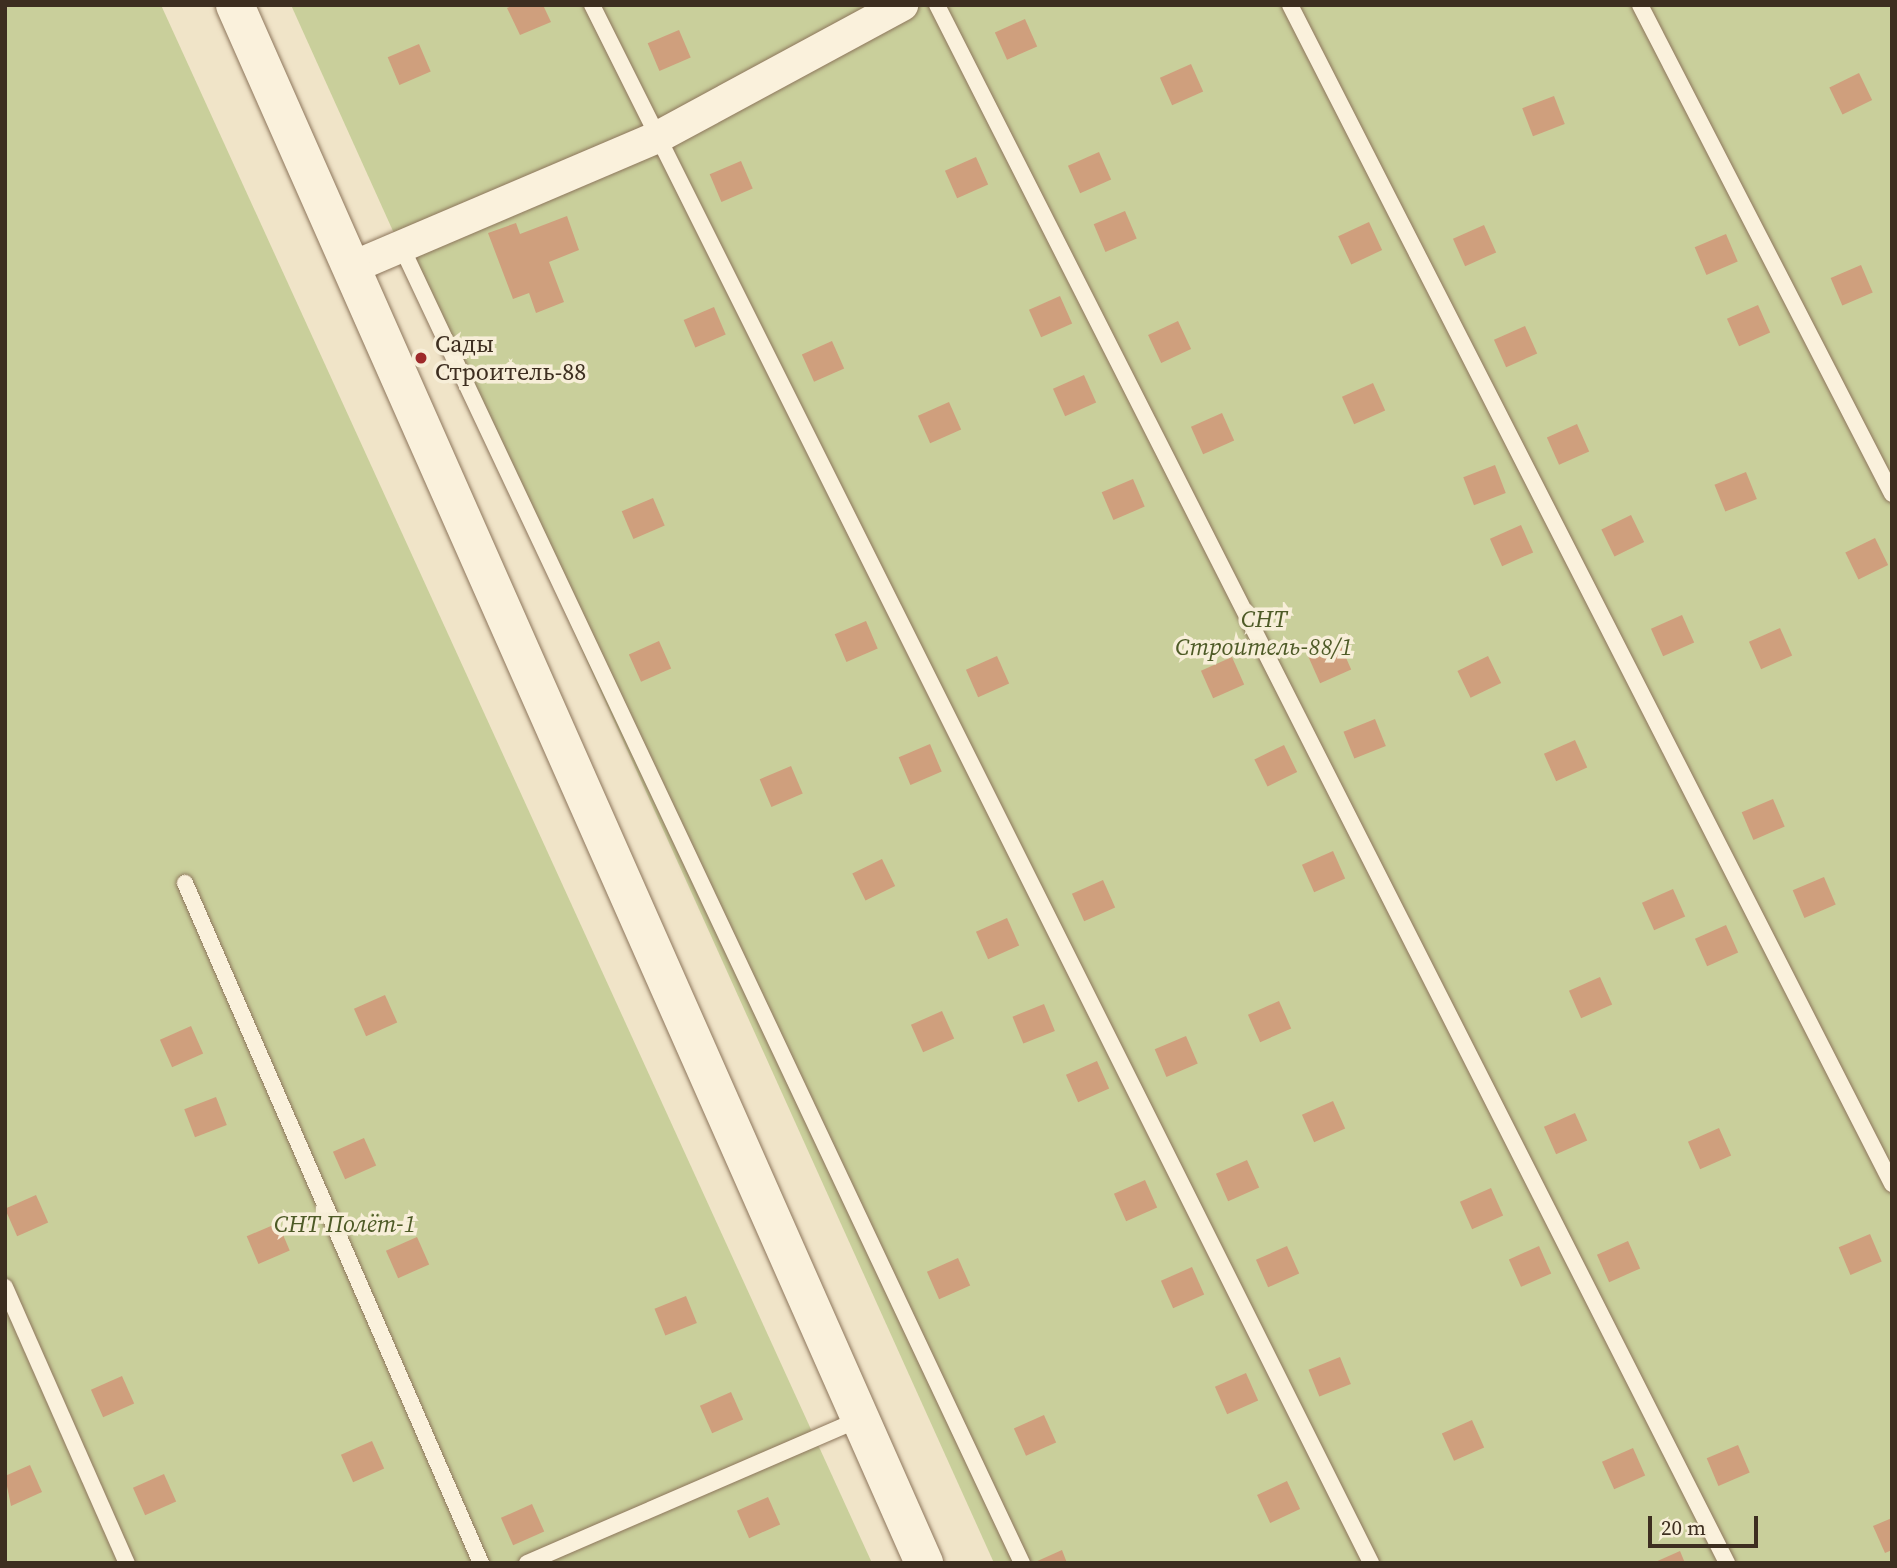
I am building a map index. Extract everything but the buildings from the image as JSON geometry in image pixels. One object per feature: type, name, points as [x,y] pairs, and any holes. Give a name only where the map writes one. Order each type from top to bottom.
[{"type":"street","points":[[235,5],[924,1563]]},
{"type":"street","points":[[353,267],[403,250],[656,138],[902,5]]},
{"type":"lane","points":[[592,5],[656,138],[1371,1563]]},
{"type":"lane","points":[[937,5],[1727,1563]]},
{"type":"lane","points":[[1290,5],[1892,1184]]},
{"type":"lane","points":[[1640,5],[1892,494]]},
{"type":"lane","points":[[403,250],[1023,1563]]},
{"type":"lane","points":[[186,883],[481,1563]]},
{"type":"lane","points":[[5,1287],[127,1563]]},
{"type":"lane","points":[[527,1563],[860,1419]]},
{"type":"green space","name":"СНТ Полёт-1","points":[[5,5],[161,5],[872,1563],[5,1563]]},
{"type":"green space","name":"СНТ Строитель-88/1","points":[[291,5],[1892,5],[1892,1563],[994,1563]]},
{"type":"place","name":"Сады Строитель-88","points":[[421,358]]}]
